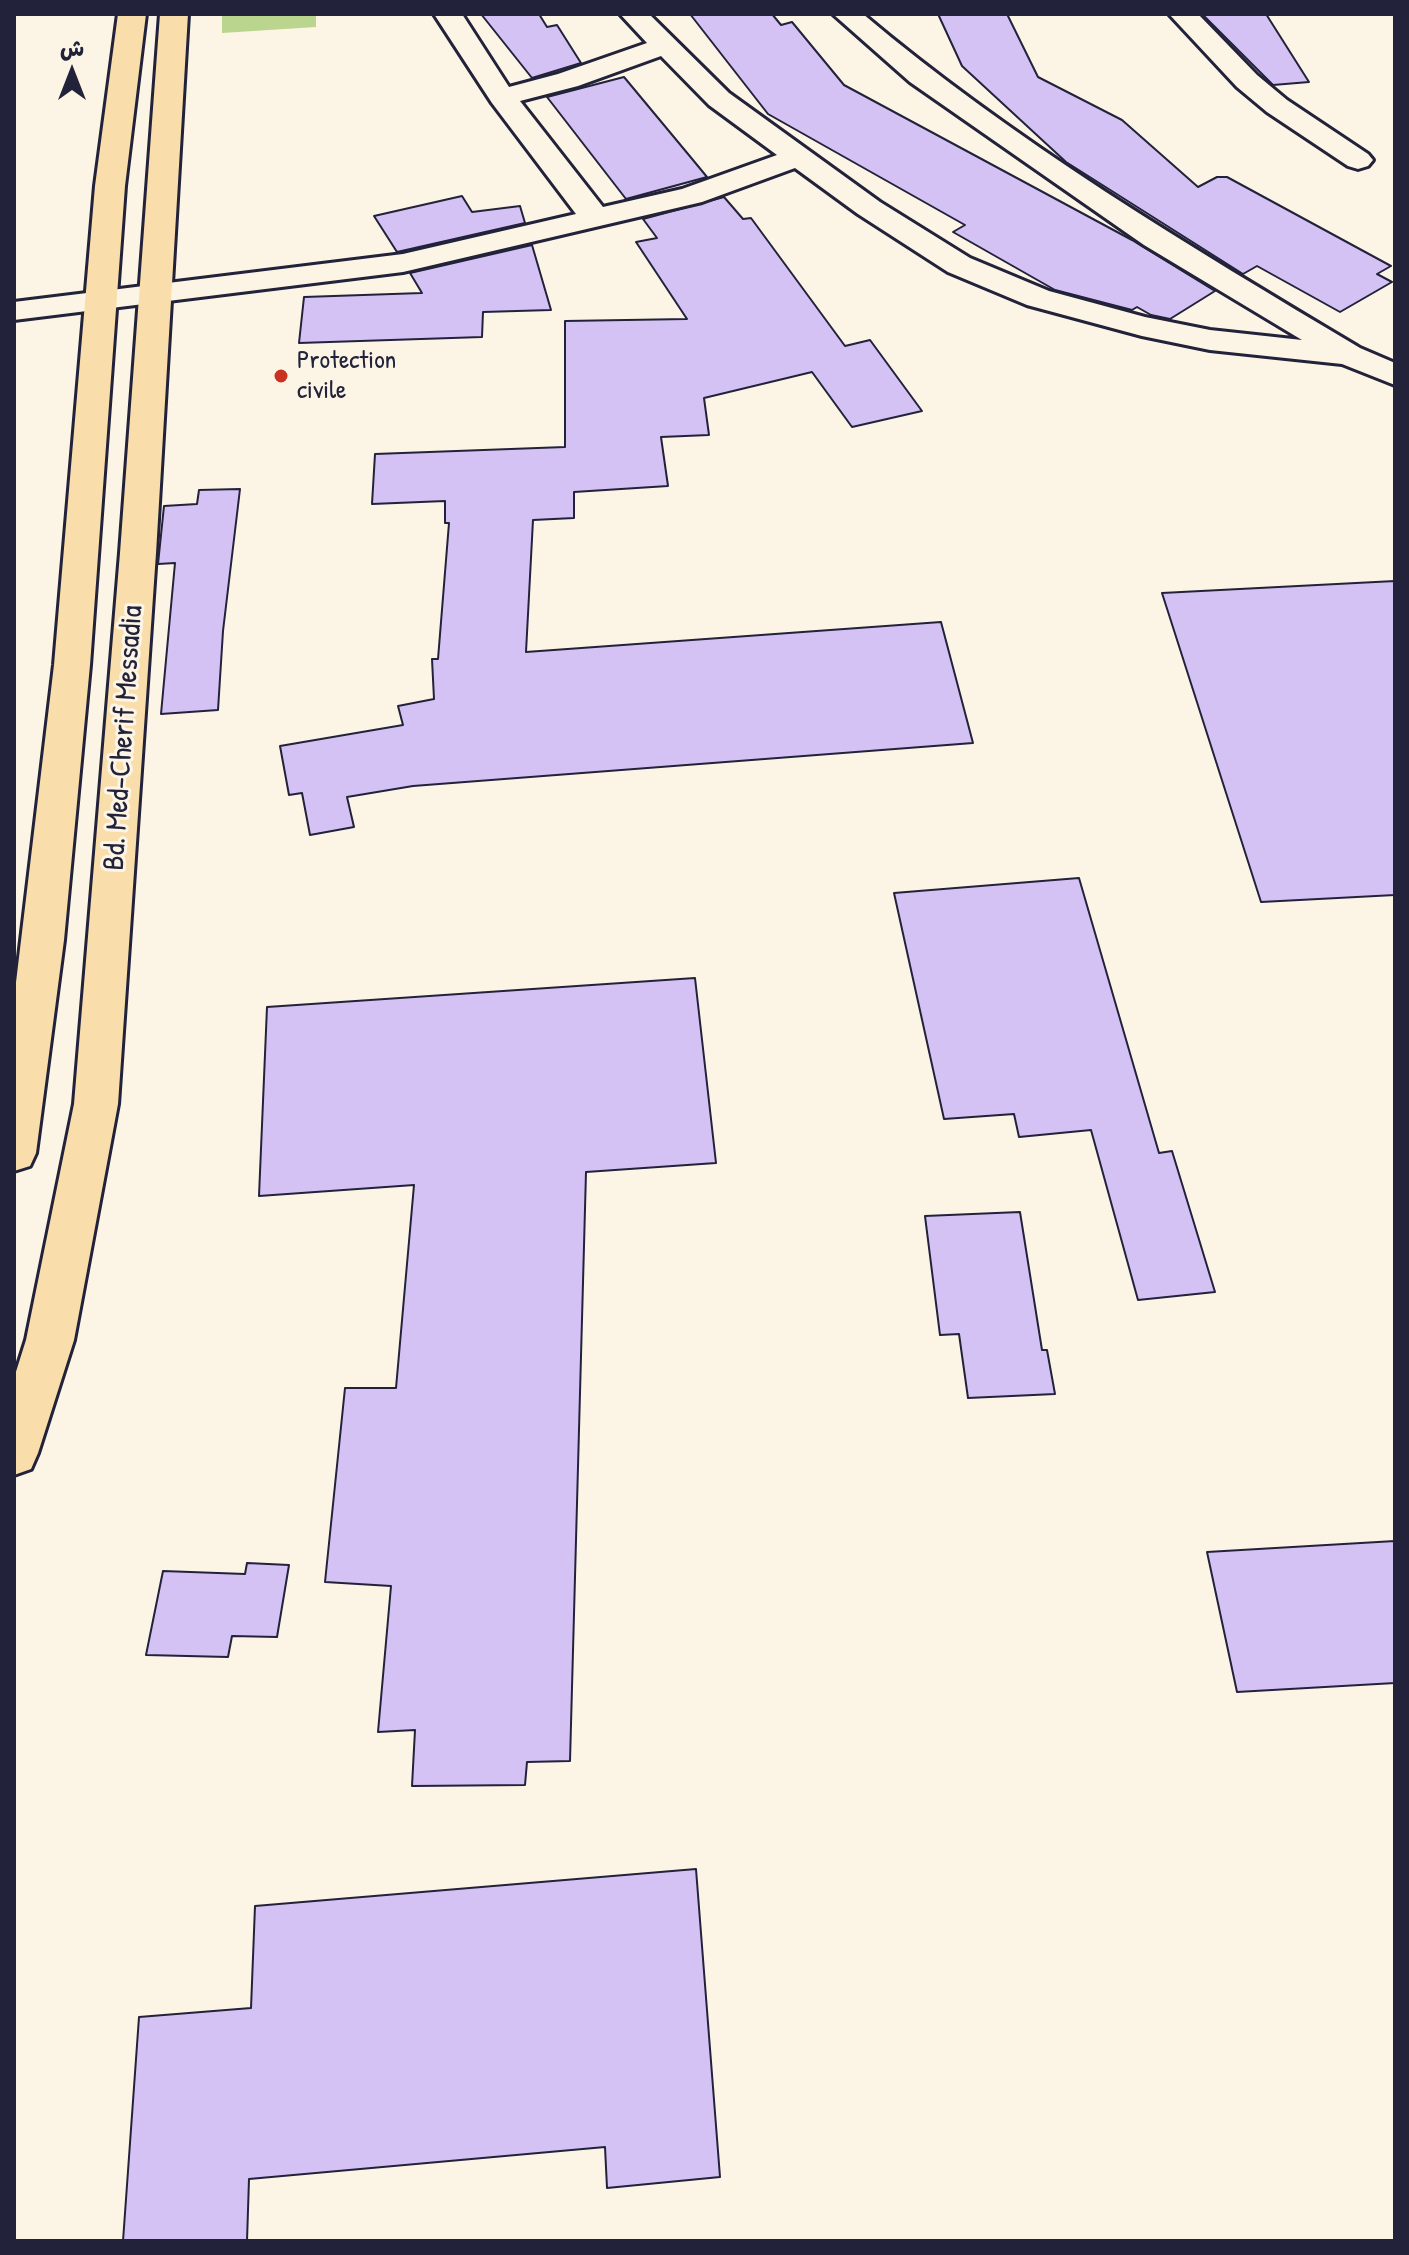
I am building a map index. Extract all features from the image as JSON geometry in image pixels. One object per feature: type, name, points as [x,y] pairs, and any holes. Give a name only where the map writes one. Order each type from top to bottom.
[{"type":"highway","name":"Bd. Med-Cherif Messadia","points":[[15,1146],[43,940],[72,665],[110,186],[132,14]]},
{"type":"highway","name":"Bd. Med-Cherif Messadia","points":[[14,1453],[50,1340],[96,1104],[174,14]]},
{"type":"street","points":[[448,14],[502,97],[596,219]]},
{"type":"street","points":[[634,14],[719,99],[869,208],[959,265],[1038,298],[1210,340],[1349,355]]},
{"type":"street","points":[[847,14],[920,76],[1155,239],[1349,355],[1395,375]]},
{"type":"street","points":[[1183,14],[1247,81],[1277,106],[1358,160]]},
{"type":"street","points":[[502,97],[568,80],[667,45]]},
{"type":"street","points":[[14,311],[403,263],[691,196],[799,157]]},
{"type":"green space","points":[[222,14],[316,14],[316,27],[222,33]]},
{"type":"building","points":[[481,14],[539,14],[547,27],[557,25],[581,63],[532,78]]},
{"type":"building","points":[[690,14],[772,14],[781,25],[792,22],[844,85],[1132,240],[1215,291],[1170,319],[1151,315],[1137,307],[1132,310],[1055,290],[953,232],[965,225],[768,114]]},
{"type":"building","points":[[938,14],[1007,14],[1038,77],[1122,120],[1198,187],[1217,177],[1227,177],[1391,266],[1377,274],[1392,282],[1340,312],[1257,266],[1243,274],[1066,162],[962,66]]},
{"type":"building","points":[[1202,14],[1266,14],[1309,82],[1273,85]]},
{"type":"building","points":[[624,77],[707,177],[626,199],[547,97]]},
{"type":"building","points":[[462,196],[472,212],[520,206],[525,223],[397,252],[374,216]]},
{"type":"building","points":[[724,197],[743,219],[751,218],[845,346],[870,340],[922,411],[852,427],[812,372],[704,398],[709,435],[661,437],[668,486],[574,492],[574,518],[533,520],[526,652],[941,622],[973,743],[413,786],[347,797],[354,827],[310,835],[302,793],[289,795],[280,746],[403,725],[398,706],[434,699],[432,659],[438,659],[449,523],[445,523],[445,501],[372,504],[375,454],[565,447],[565,321],[687,319],[636,242],[657,238],[643,219]]},
{"type":"building","points":[[532,245],[551,310],[483,312],[482,337],[299,343],[304,297],[422,293],[410,273]]},
{"type":"building","points":[[240,489],[223,631],[218,710],[161,714],[175,563],[158,564],[164,506],[197,504],[199,490]]},
{"type":"building","points":[[1395,581],[1395,895],[1261,902],[1162,593]]},
{"type":"building","points":[[1079,878],[1159,1153],[1172,1151],[1215,1292],[1138,1300],[1091,1130],[1019,1137],[1014,1114],[944,1119],[894,893]]},
{"type":"building","points":[[695,978],[716,1163],[586,1172],[570,1761],[527,1762],[525,1785],[412,1786],[415,1730],[378,1732],[391,1586],[325,1582],[345,1388],[396,1388],[414,1185],[259,1196],[267,1007]]},
{"type":"building","points":[[1020,1212],[1042,1350],[1047,1350],[1055,1394],[968,1398],[959,1334],[940,1335],[925,1216]]},
{"type":"building","points":[[1395,1541],[1395,1683],[1237,1692],[1207,1552]]},
{"type":"building","points":[[247,1563],[289,1565],[277,1637],[232,1636],[228,1657],[146,1655],[163,1571],[245,1574]]},
{"type":"building","points":[[696,1869],[720,2177],[607,2188],[605,2147],[249,2179],[247,2241],[123,2241],[139,2017],[251,2008],[255,1906]]},
{"type":"place","name":"Protection civile","points":[[281,376]]}]
